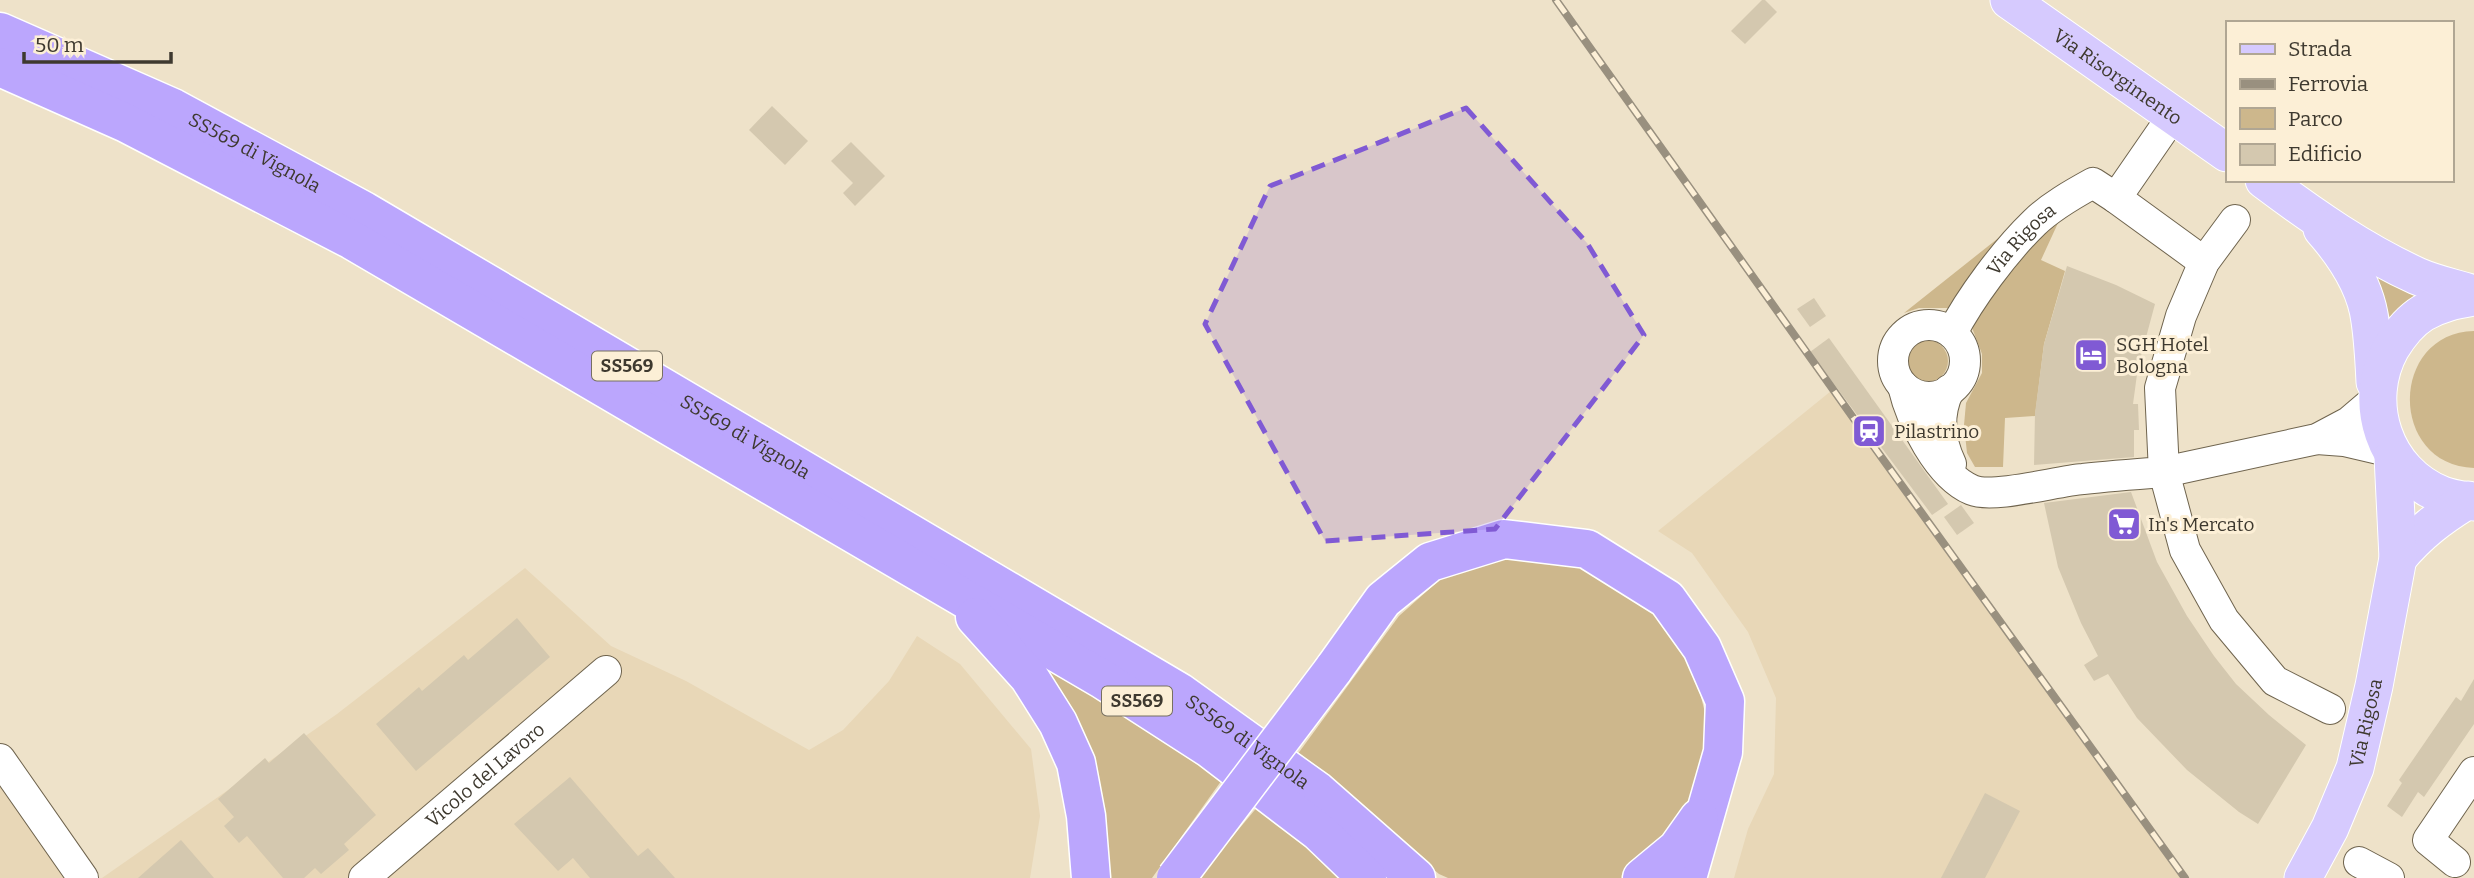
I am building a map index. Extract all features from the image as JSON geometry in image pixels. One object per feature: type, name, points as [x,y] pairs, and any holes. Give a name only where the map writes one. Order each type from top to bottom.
[{"type":"highway","name":"SS569 di Vignola","points":[[0,32],[173,108],[364,211],[1179,692],[1317,791],[1417,875]]},
{"type":"highway","name":"SS569 di Vignola","points":[[0,67],[126,122],[352,240],[1102,678],[1209,748],[1319,832],[1367,878]]},
{"type":"highway","points":[[1176,878],[1383,600],[1430,562],[1504,539],[1587,549],[1667,599],[1702,648],[1725,701],[1723,752],[1688,878]]},
{"type":"highway","points":[[944,586],[1029,677],[1058,723],[1076,763],[1086,816],[1091,878]]},
{"type":"highway","points":[[1642,878],[1677,849],[1709,805]]},
{"type":"main road","name":"Via Risorgimento","points":[[2009,0],[2226,152]]},
{"type":"main road","points":[[2267,182],[2308,213],[2370,251],[2418,276],[2474,296]]},
{"type":"main road","points":[[2308,213],[2333,242],[2361,290],[2370,318],[2378,415],[2383,437],[2392,454],[2415,480],[2443,495],[2472,501]]},
{"type":"main road","points":[[2376,396],[2383,363],[2398,335],[2421,314],[2449,300],[2474,296]]},
{"type":"main road","name":"Via Rigosa","points":[[2303,878],[2330,828],[2355,768],[2374,686],[2398,558],[2392,454]]},
{"type":"main road","points":[[2398,558],[2424,529],[2472,501]]},
{"type":"street","points":[[2116,198],[2174,114]]},
{"type":"street","name":"Via Rigosa","points":[[1952,333],[2008,251],[2035,221],[2093,183],[2204,262]]},
{"type":"street","name":"Via Rigosa","points":[[2235,220],[2204,262],[2181,316],[2160,388],[2164,472],[2185,550],[2224,620],[2275,681],[2330,709]]},
{"type":"street","points":[[1903,386],[1913,393],[1938,396],[1957,383],[1965,362],[1959,342],[1952,333],[1932,325],[1911,329],[1896,345],[1893,366],[1903,386],[1909,408],[1935,457],[1960,483],[1973,491],[1993,494],[2082,479],[2164,472],[2316,439],[2349,422],[2376,396]]},
{"type":"street","points":[[1949,390],[1942,405],[1940,429],[1943,446],[1960,483]]},
{"type":"street","points":[[2316,439],[2343,441],[2392,454]]},
{"type":"street","name":"Vicolo del Lavoro","points":[[364,878],[606,671]]},
{"type":"street","points":[[0,759],[83,878]]},
{"type":"street","points":[[2455,862],[2428,840],[2474,772]]},
{"type":"street","points":[[2359,862],[2389,878]]},
{"type":"highlighted area","points":[[1466,108],[1587,243],[1644,335],[1495,529],[1325,541],[1205,324],[1270,186]]},
{"type":"shaded area","points":[[1831,391],[1979,586],[2186,873],[2183,878],[1734,878],[1748,829],[1774,774],[1776,698],[1748,632],[1692,553],[1658,531]]},
{"type":"shaded area","points":[[525,568],[611,646],[686,681],[809,750],[843,730],[889,681],[917,636],[960,664],[1031,749],[1040,816],[1030,878],[102,878],[337,714]]},
{"type":"shaded area","points":[[0,756],[88,878],[0,878]]},
{"type":"green space","points":[[2064,210],[2041,260],[2065,271],[2044,344],[2035,416],[2005,418],[2003,467],[1975,467],[1967,453],[1964,425],[1966,403],[1982,373],[1982,354],[1971,325],[1975,311]]},
{"type":"green space","points":[[2016,224],[1955,308],[1919,308],[1904,313]]},
{"type":"green space","points":[[2372,265],[2429,291],[2391,321]]},
{"type":"green space","points":[[2474,331],[2474,468],[2446,461],[2426,446],[2414,424],[2410,399],[2414,374],[2426,353],[2446,337]]},
{"type":"green space","points":[[1927,340],[1942,346],[1948,361],[1942,376],[1927,382],[1912,376],[1906,361],[1912,346]]},
{"type":"green space","points":[[1509,556],[1582,564],[1645,601],[1691,656],[1708,725],[1696,798],[1666,848],[1623,878],[1448,878],[1439,874],[1297,755],[1399,616],[1445,575]]},
{"type":"green space","points":[[1022,649],[1224,777],[1152,878],[1101,878]]},
{"type":"green space","points":[[1259,805],[1345,878],[1198,878]]},
{"type":"building","points":[[1762,0],[1777,12],[1745,44],[1731,31]]},
{"type":"building","points":[[772,106],[808,141],[785,165],[749,130]]},
{"type":"building","points":[[851,142],[885,176],[855,206],[843,193],[853,183],[831,161]]},
{"type":"building","points":[[2067,266],[2155,304],[2138,367],[2133,404],[2138,404],[2139,430],[2134,430],[2134,457],[2034,465],[2035,413],[2044,344]]},
{"type":"building","points":[[1814,298],[1826,316],[1810,327],[1797,309]]},
{"type":"building","points":[[1829,338],[1948,504],[1932,515],[1810,352]]},
{"type":"building","points":[[2131,492],[2157,562],[2187,616],[2214,656],[2236,684],[2306,745],[2258,824],[2187,770],[2137,718],[2108,674],[2094,681],[2084,665],[2098,656],[2058,567],[2044,503]]},
{"type":"building","points":[[1961,505],[1974,523],[1957,535],[1944,517]]},
{"type":"building","points":[[517,618],[550,657],[416,771],[376,724],[419,687],[422,691],[464,655],[468,660]]},
{"type":"building","points":[[2474,679],[2474,724],[2424,797],[2418,792],[2402,817],[2387,806],[2402,783],[2399,780],[2456,697],[2461,701]]},
{"type":"building","points":[[304,733],[376,815],[344,844],[349,850],[321,874],[315,868],[304,878],[283,878],[247,836],[239,843],[224,826],[234,817],[218,799],[265,758],[269,763]]},
{"type":"building","points":[[570,777],[638,856],[648,848],[675,878],[590,878],[573,858],[558,871],[514,824]]},
{"type":"building","points":[[1985,793],[2020,811],[1985,878],[1941,878]]},
{"type":"building","points":[[181,840],[214,878],[138,878]]},
{"type":"railway","points":[[1556,0],[2185,878]]},
{"type":"place","name":"SGH Hotel Bologna","points":[[2091,355]]},
{"type":"place","name":"Pilastrino","points":[[1869,431]]},
{"type":"place","name":"In's Mercato","points":[[2124,524]]}]
